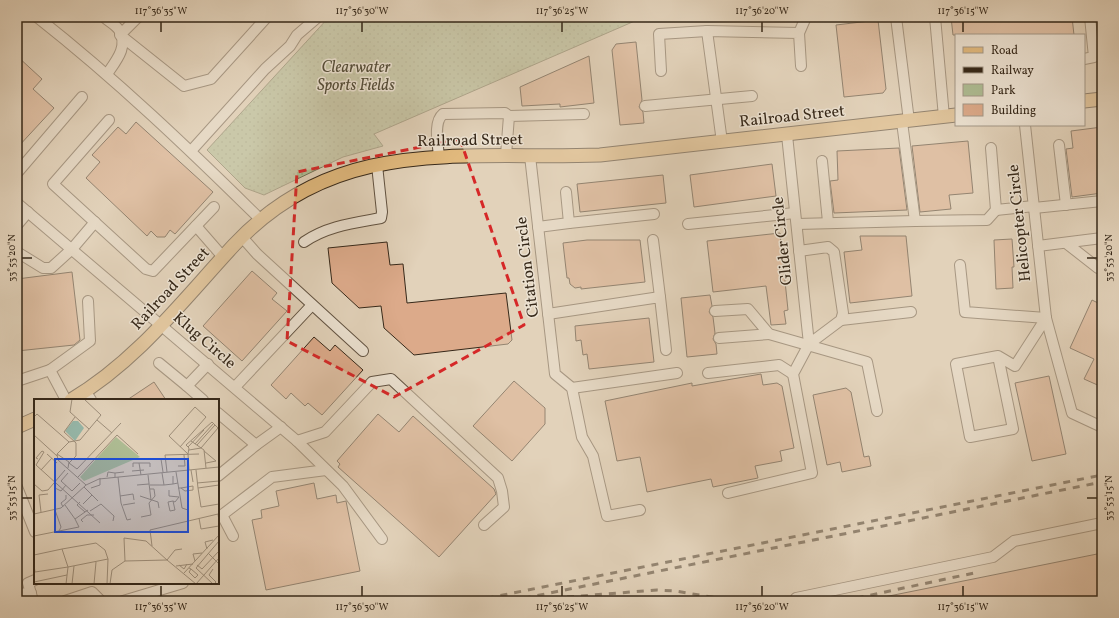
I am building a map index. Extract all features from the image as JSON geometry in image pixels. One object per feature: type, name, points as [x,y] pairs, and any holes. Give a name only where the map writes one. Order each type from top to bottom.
[{"type":"main road","points":[[1085,101],[1102,99]]},
{"type":"main road","name":"Railroad Street","points":[[75,399],[88,396],[163,325],[223,257],[260,219],[285,201],[324,180],[377,165],[439,156],[600,155],[950,116]]},
{"type":"main road","points":[[17,426],[34,419]]},
{"type":"street","points":[[37,17],[107,74],[192,151],[260,219]]},
{"type":"street","points":[[104,17],[119,30],[122,42],[121,54],[107,74]]},
{"type":"street","points":[[120,35],[138,17]]},
{"type":"street","points":[[120,35],[184,86],[211,79],[267,17]]},
{"type":"street","points":[[192,151],[266,69],[290,46],[297,35],[318,17]]},
{"type":"street","points":[[801,66],[799,33],[806,17]]},
{"type":"street","points":[[896,17],[915,221]]},
{"type":"street","points":[[934,17],[950,116]]},
{"type":"street","points":[[1085,59],[1094,58],[1090,17]]},
{"type":"street","points":[[661,71],[659,34],[707,31],[799,33]]},
{"type":"street","points":[[707,31],[722,142]]},
{"type":"street","points":[[645,106],[752,96]]},
{"type":"street","points":[[17,173],[82,97]]},
{"type":"street","points":[[439,156],[438,126],[439,120],[443,114],[505,113],[509,116],[584,114]]},
{"type":"street","points":[[506,155],[509,116]]},
{"type":"street","points":[[109,120],[53,184],[146,269],[153,271],[214,207]]},
{"type":"street","name":"Helicopter Circle","points":[[1024,126],[1046,318],[1072,413],[1102,427]]},
{"type":"street","name":"Glider Circle","points":[[787,135],[809,344]]},
{"type":"street","points":[[1059,145],[1066,204]]},
{"type":"street","points":[[990,148],[996,210]]},
{"type":"street","name":"Citation Circle","points":[[530,156],[555,374],[572,388]]},
{"type":"street","points":[[822,161],[828,222]]},
{"type":"street","points":[[304,242],[314,235],[335,227],[381,218],[382,212],[377,165]]},
{"type":"street","points":[[566,192],[569,223]]},
{"type":"street","points":[[797,224],[828,222],[987,220],[996,210],[1102,201]]},
{"type":"street","name":"Klug Circle","points":[[17,203],[282,427],[343,486],[382,539]]},
{"type":"street","points":[[17,225],[28,212]]},
{"type":"street","points":[[688,224],[795,213]]},
{"type":"street","points":[[538,227],[654,214]]},
{"type":"street","points":[[17,252],[43,268],[51,268],[72,249],[95,222]]},
{"type":"street","points":[[196,226],[223,257]]},
{"type":"street","points":[[242,237],[257,254],[363,351]]},
{"type":"street","points":[[1038,246],[1102,238]]},
{"type":"street","points":[[653,240],[666,350]]},
{"type":"street","points":[[1066,243],[1098,268],[1102,268]]},
{"type":"street","points":[[800,250],[828,247],[834,252],[843,313],[841,320]]},
{"type":"street","points":[[960,265],[964,312],[1046,318],[1015,366],[998,356],[956,364],[970,437],[1013,429],[998,356]]},
{"type":"street","points":[[548,314],[660,297]]},
{"type":"street","points":[[17,381],[50,370],[90,341],[88,301]]},
{"type":"street","points":[[235,387],[312,305]]},
{"type":"street","points":[[715,311],[748,309],[770,334]]},
{"type":"street","points":[[728,493],[812,473],[792,374],[809,344],[841,320],[911,312]]},
{"type":"street","points":[[719,338],[770,334],[809,344],[867,362],[876,411]]},
{"type":"street","points":[[159,363],[202,399]]},
{"type":"street","points":[[187,386],[208,364]]},
{"type":"street","points":[[708,373],[779,365],[792,374]]},
{"type":"street","points":[[50,370],[65,399]]},
{"type":"street","points":[[640,510],[607,516],[593,456],[582,437],[572,388],[677,373]]},
{"type":"street","points":[[297,441],[326,432],[372,382],[391,379],[498,478],[502,491],[504,508],[484,525]]},
{"type":"street","points":[[219,414],[256,445]]},
{"type":"street","points":[[219,475],[256,445],[282,427]]},
{"type":"street","points":[[233,536],[222,515],[272,477],[326,470]]},
{"type":"street","points":[[17,487],[34,530]]},
{"type":"street","points":[[797,601],[796,598],[993,557],[1014,540],[1102,523]]},
{"type":"street","points":[[17,594],[32,597],[28,583],[34,580]]},
{"type":"street","points":[[122,601],[180,584]]},
{"type":"street","points":[[65,601],[92,592],[101,601]]},
{"type":"highlighted area","points":[[460,139],[524,325],[394,397],[287,341],[297,172]]},
{"type":"green space","name":"Clearwater Sports Fields","points":[[329,17],[644,17],[374,134],[383,146],[343,157],[264,195],[245,188],[207,150]]},
{"type":"building","points":[[951,17],[1072,17],[1074,34],[955,34],[953,35]]},
{"type":"building","points":[[878,20],[886,89],[883,93],[844,97],[836,25]]},
{"type":"building","points":[[636,42],[642,100],[639,107],[643,112],[644,123],[620,125],[612,50],[616,44]]},
{"type":"building","points":[[17,56],[42,79],[33,89],[54,108],[17,148]]},
{"type":"building","points":[[589,56],[594,103],[560,107],[560,104],[522,106],[520,87]]},
{"type":"building","points":[[136,122],[213,192],[175,234],[170,230],[165,237],[157,237],[151,231],[147,236],[86,178],[100,162],[92,155],[118,127],[126,134]]},
{"type":"building","points":[[1102,127],[1102,193],[1072,197],[1066,149],[1073,148],[1071,131]]},
{"type":"building","points":[[968,141],[973,193],[949,195],[951,209],[920,212],[912,146]]},
{"type":"building","points":[[899,148],[907,210],[834,213],[830,181],[838,180],[837,151]]},
{"type":"building","points":[[772,164],[776,196],[694,207],[690,175]]},
{"type":"building","points":[[663,175],[666,203],[580,212],[577,184]]},
{"type":"building","points":[[780,233],[788,310],[784,311],[786,324],[771,325],[766,286],[713,292],[707,241]]},
{"type":"building","points":[[860,236],[906,236],[912,296],[850,303],[844,252],[862,250]]},
{"type":"building","points":[[1012,239],[1014,267],[1012,267],[1013,288],[996,289],[994,240]]},
{"type":"building","points":[[587,240],[640,240],[645,282],[581,289],[581,287],[575,288],[570,284],[569,278],[567,278],[563,243]]},
{"type":"building","points":[[387,242],[390,265],[403,264],[407,303],[506,293],[512,340],[508,344],[414,355],[384,328],[381,306],[359,308],[332,283],[328,248]]},
{"type":"building","points":[[252,271],[277,293],[272,299],[287,311],[242,361],[203,326]]},
{"type":"building","points":[[72,272],[80,340],[74,345],[17,351],[17,279]]},
{"type":"building","points":[[710,295],[712,306],[709,312],[713,317],[715,333],[713,339],[716,344],[717,354],[687,357],[681,298]]},
{"type":"building","points":[[1092,300],[1102,305],[1102,387],[1084,379],[1094,359],[1070,348]]},
{"type":"building","points":[[649,318],[654,362],[589,369],[587,354],[583,355],[581,340],[576,341],[575,326]]},
{"type":"building","points":[[314,337],[330,351],[335,345],[363,370],[322,415],[308,403],[305,406],[291,393],[286,399],[271,385]]},
{"type":"building","points":[[761,374],[763,385],[777,383],[782,386],[794,448],[780,451],[782,461],[755,466],[758,478],[713,487],[711,479],[647,492],[640,457],[617,461],[605,401],[692,383],[692,386]]},
{"type":"building","points":[[1049,376],[1066,454],[1032,461],[1015,383]]},
{"type":"building","points":[[514,381],[545,408],[545,424],[512,461],[473,426]]},
{"type":"building","points":[[154,382],[165,399],[128,399]]},
{"type":"building","points":[[846,388],[851,392],[864,457],[869,456],[871,466],[842,472],[840,462],[827,465],[813,395]]},
{"type":"building","points":[[378,414],[399,432],[413,416],[494,489],[496,494],[439,557],[338,467],[340,464],[337,461]]},
{"type":"building","points":[[314,483],[317,499],[336,495],[337,503],[346,501],[360,571],[266,590],[252,520],[262,518],[261,510],[279,506],[276,491]]},
{"type":"building","points":[[1102,553],[1102,601],[884,601],[884,597]]},
{"type":"railway","points":[[473,601],[1102,475]]},
{"type":"railway","points":[[510,601],[1102,482]]},
{"type":"railway","points":[[843,601],[974,573]]},
{"type":"railway","points":[[567,597],[657,590],[675,591],[736,601]]}]
